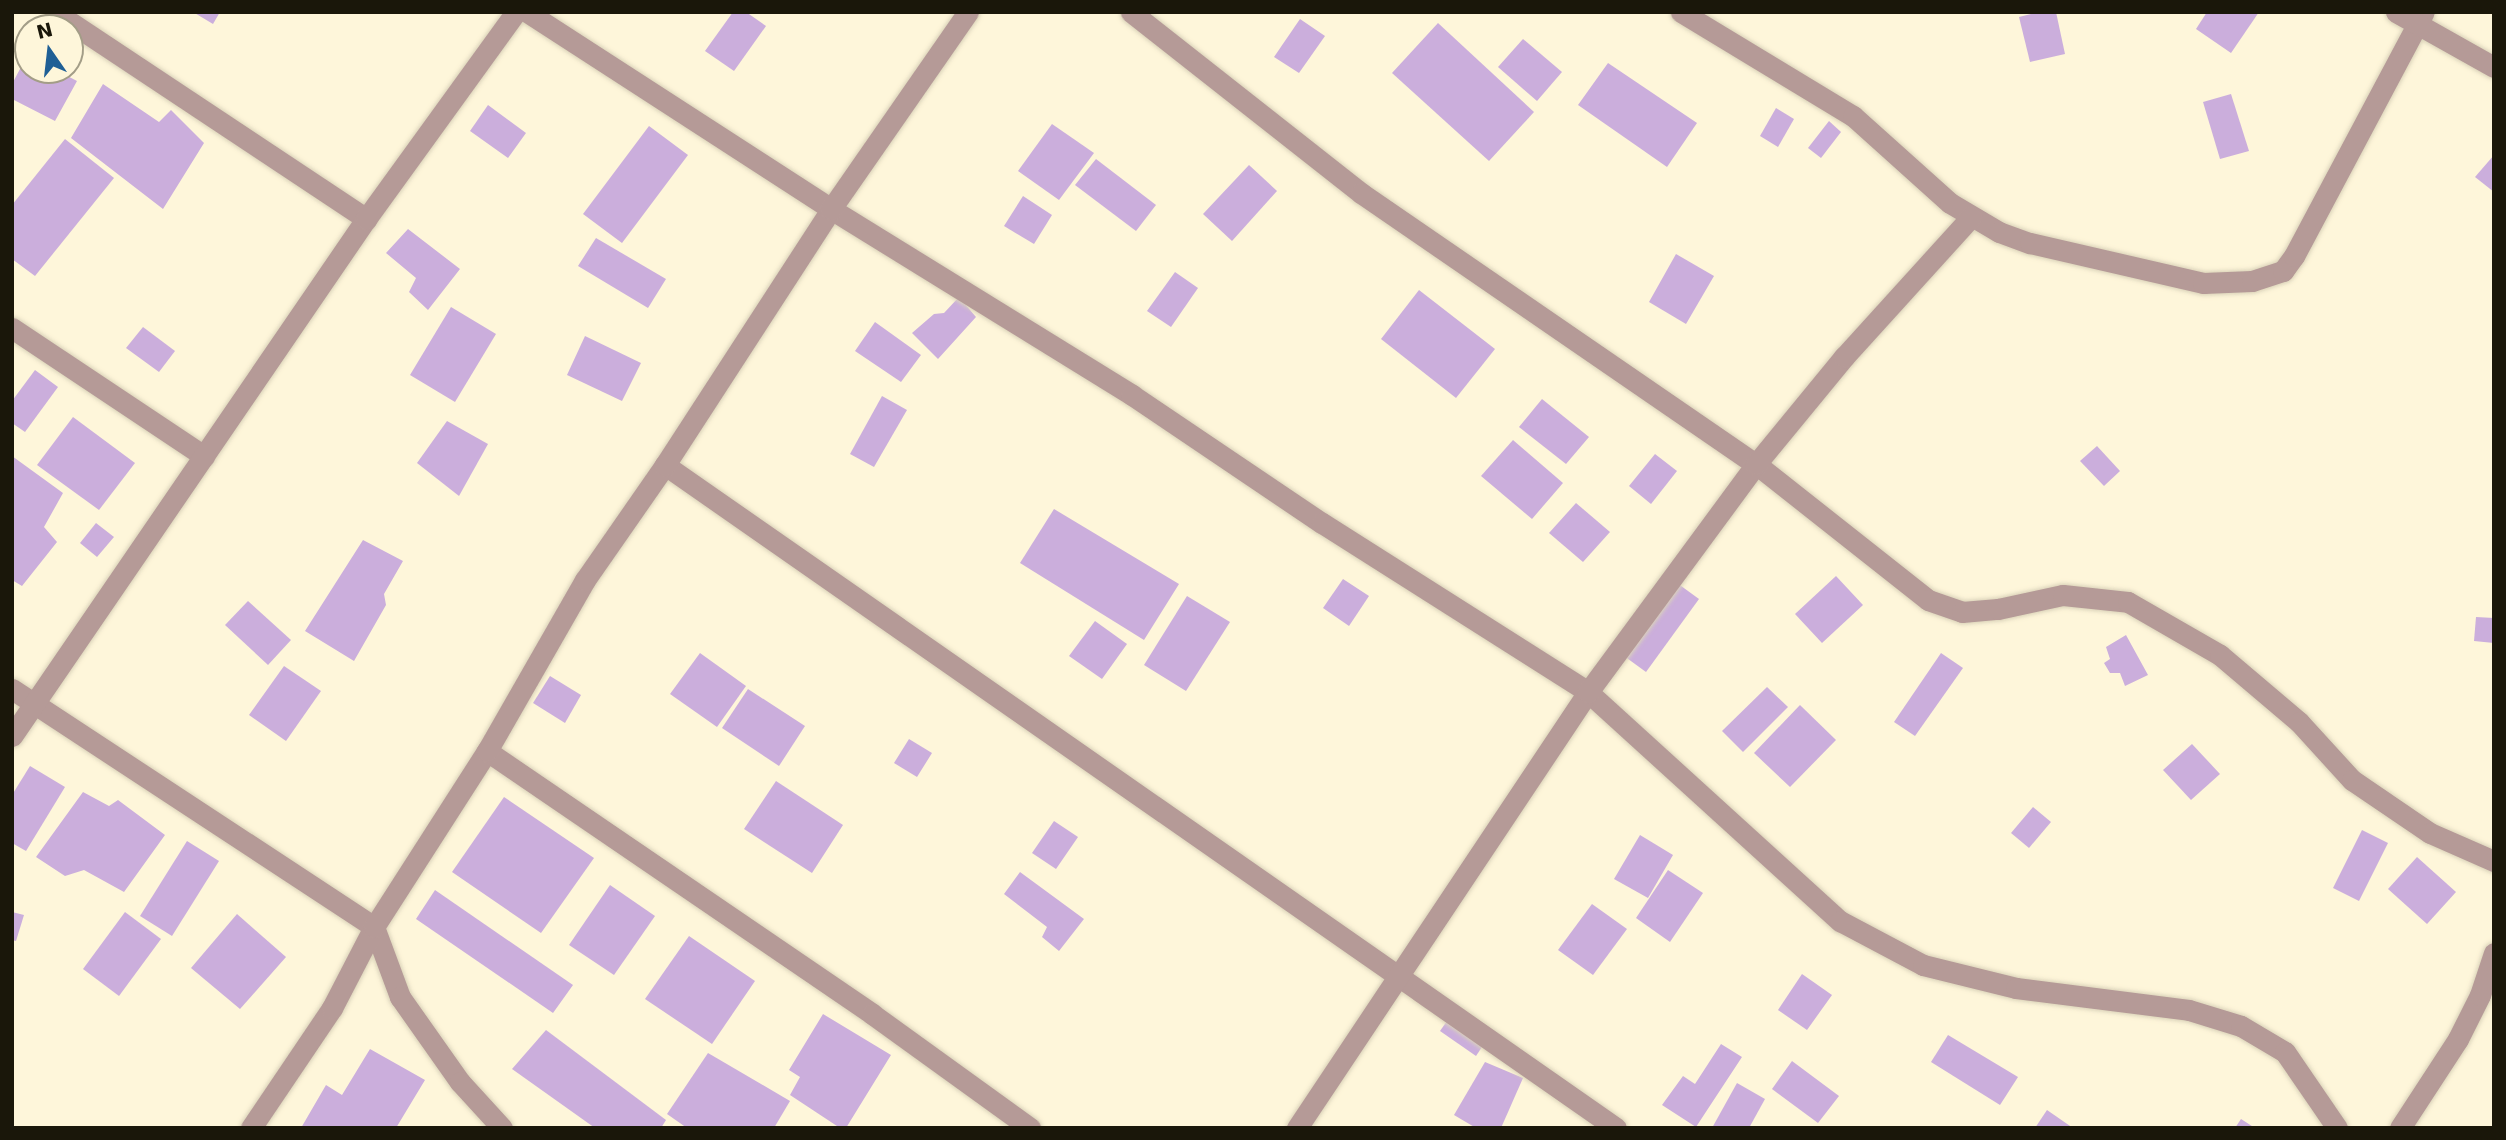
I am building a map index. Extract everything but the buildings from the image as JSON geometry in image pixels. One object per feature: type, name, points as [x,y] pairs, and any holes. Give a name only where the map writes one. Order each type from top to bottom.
[{"type":"street","points":[[55,12],[366,219]]},
{"type":"street","points":[[12,736],[366,219],[516,12]]},
{"type":"street","points":[[527,12],[831,209],[1132,395],[1322,523],[1588,692],[1840,921],[1923,965],[2016,988],[2189,1010],[2241,1026],[2286,1052],[2337,1128]]},
{"type":"street","points":[[251,1128],[332,1008],[374,927],[487,751],[585,580],[665,465],[831,209],[968,12]]},
{"type":"street","points":[[1131,12],[1360,193],[1756,464],[1928,600],[1962,612],[1998,609],[2063,595],[2128,602],[2220,655],[2300,722],[2352,780],[2430,834],[2494,861]]},
{"type":"street","points":[[1681,12],[1853,116],[1924,182],[1971,217],[1998,232],[2030,243],[2192,281],[2252,281],[2283,271],[2294,256],[2421,18]]},
{"type":"street","points":[[2396,12],[2421,18],[2494,67]]},
{"type":"street","points":[[1297,1128],[1588,692],[1756,464],[1844,357],[1971,217]]},
{"type":"street","points":[[12,328],[204,456]]},
{"type":"street","points":[[665,465],[1010,708],[1398,973],[1616,1128]]},
{"type":"street","points":[[12,689],[374,927],[400,997],[460,1082],[502,1128]]},
{"type":"street","points":[[487,751],[872,1014],[1030,1128]]},
{"type":"street","points":[[2400,1128],[2458,1039],[2480,995],[2494,953]]}]
